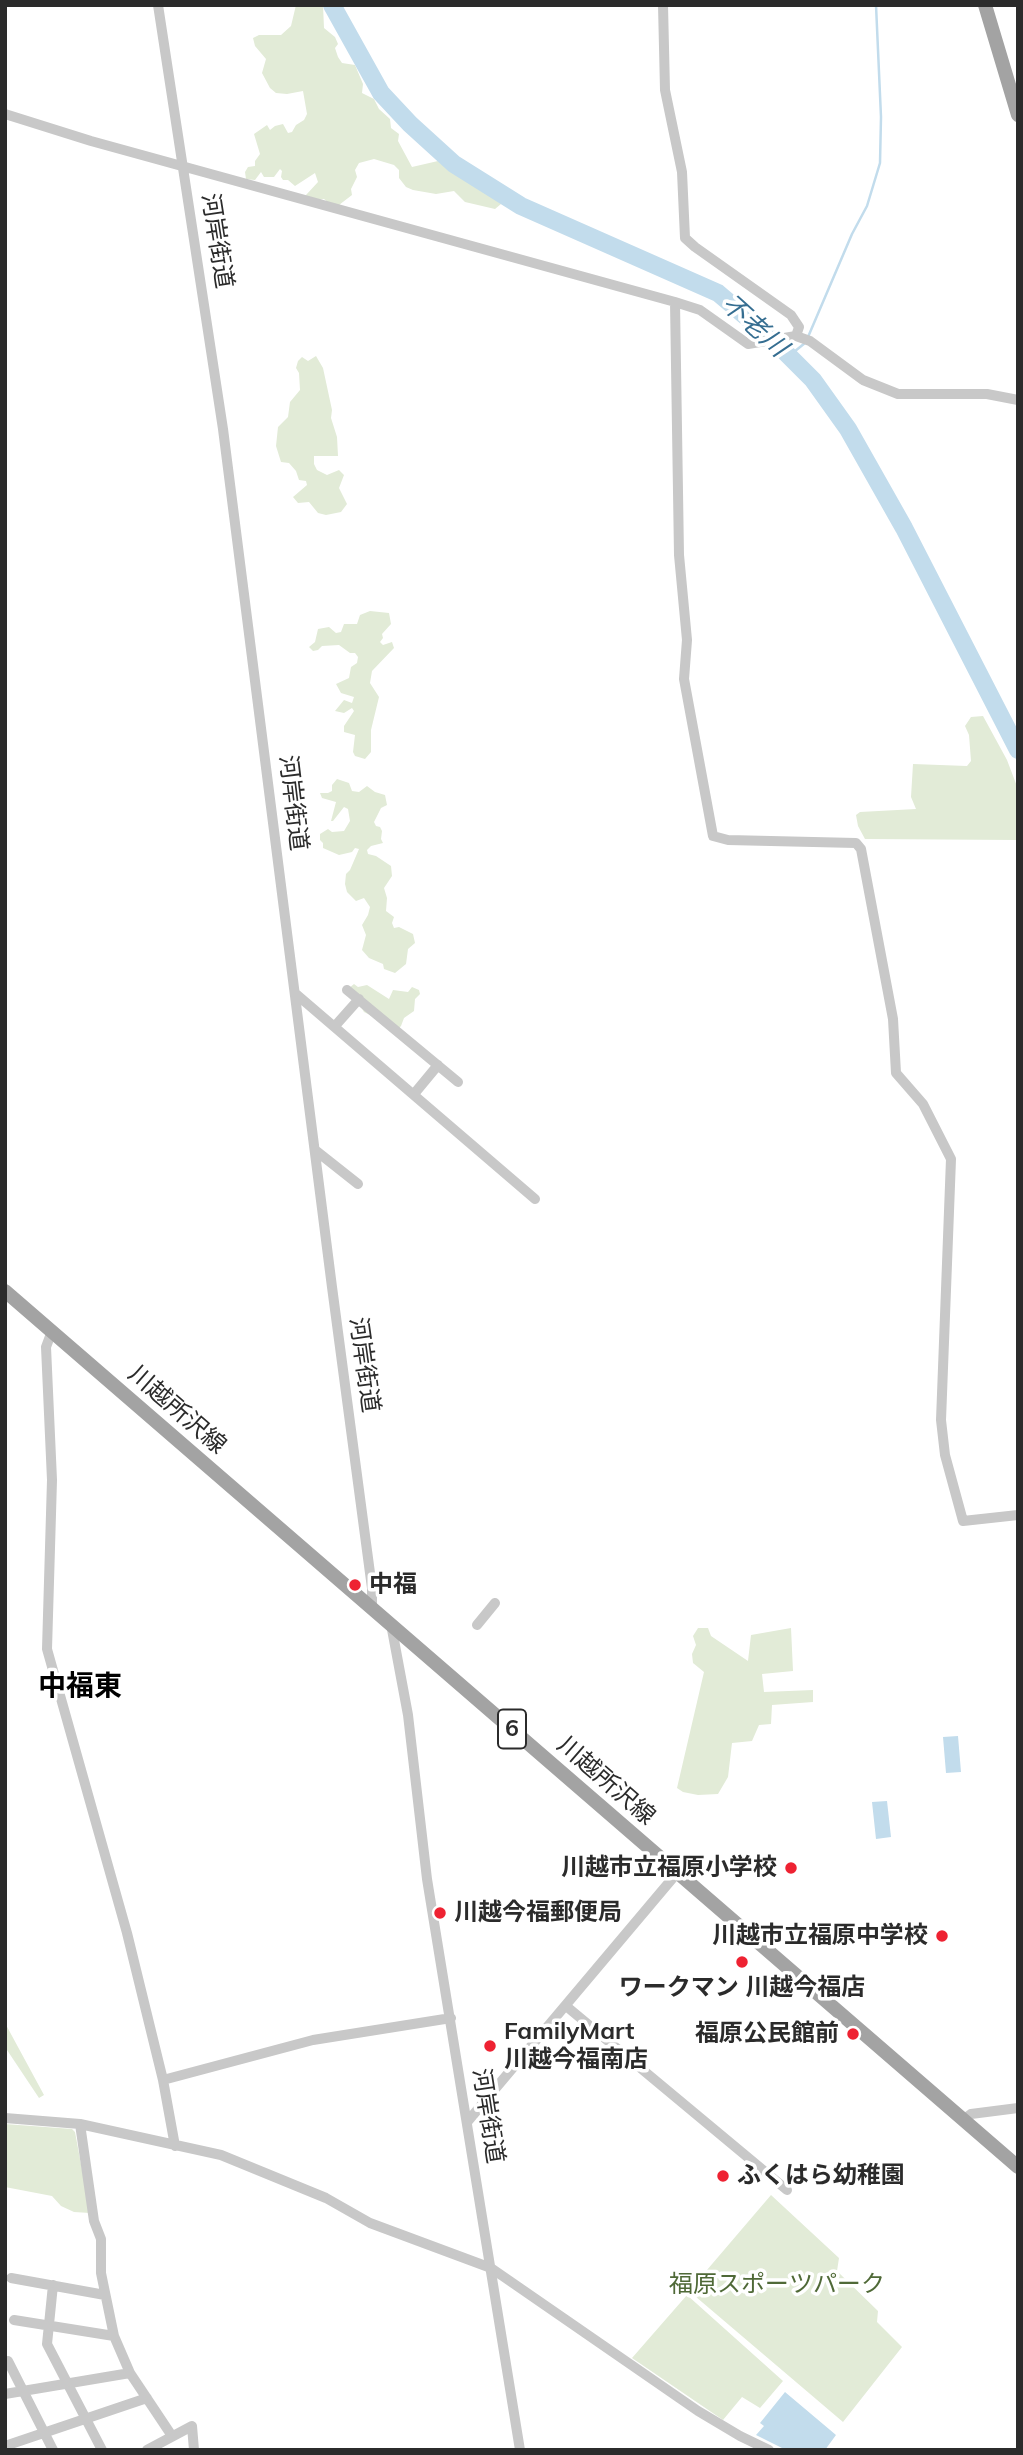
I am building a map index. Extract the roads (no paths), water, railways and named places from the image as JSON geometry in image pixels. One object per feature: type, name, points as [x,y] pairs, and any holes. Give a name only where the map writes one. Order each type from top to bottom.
[{"type":"main road","points":[[985,5],[1018,115]]},
{"type":"main road","name":"川越所沢線","points":[[5,1291],[1018,2167]]},
{"type":"street","name":"河岸街道","points":[[158,5],[223,429],[372,1588],[372,1607]]},
{"type":"street","points":[[663,5],[665,90],[682,172],[685,238],[791,315],[799,327],[796,337]]},
{"type":"street","points":[[5,114],[91,141],[675,302],[700,310],[748,344],[796,337],[810,341],[863,380],[898,394],[987,394],[1018,400]]},
{"type":"street","points":[[675,302],[679,555],[687,640],[684,678],[713,836],[728,840],[856,843],[861,849],[892,1011],[895,1073],[923,1104],[951,1159],[941,1420],[944,1455],[963,1521],[1018,1515]]},
{"type":"street","points":[[347,990],[458,1082]]},
{"type":"street","points":[[296,994],[535,1199]]},
{"type":"street","points":[[335,1026],[359,999]]},
{"type":"street","points":[[414,1094],[438,1065]]},
{"type":"street","points":[[315,1150],[358,1184]]},
{"type":"street","points":[[52,1331],[46,1347],[52,1480],[47,1649],[127,1933],[163,2080],[175,2146]]},
{"type":"street","points":[[477,1625],[495,1603]]},
{"type":"street","name":"河岸街道","points":[[391,1624],[408,1715],[427,1879],[520,2450]]},
{"type":"street","points":[[468,2122],[677,1873]]},
{"type":"street","points":[[566,2006],[787,2190]]},
{"type":"street","points":[[163,2080],[313,2040],[451,2018]]},
{"type":"street","points":[[963,2120],[971,2114],[1018,2108]]},
{"type":"street","points":[[5,2118],[80,2124],[220,2155],[327,2198],[370,2223],[491,2268],[698,2411],[740,2437],[769,2450]]},
{"type":"street","points":[[80,2124],[94,2221],[101,2239],[101,2273],[114,2336],[130,2373],[172,2437]]},
{"type":"street","points":[[10,2278],[105,2295]]},
{"type":"street","points":[[53,2285],[47,2344],[102,2450]]},
{"type":"street","points":[[15,2320],[114,2336]]},
{"type":"street","points":[[8,2361],[53,2450]]},
{"type":"street","points":[[5,2394],[130,2373]]},
{"type":"street","points":[[5,2449],[147,2398]]},
{"type":"street","points":[[150,2449],[192,2426],[194,2450]]},
{"type":"water","points":[[958,1736],[961,1772],[946,1773],[943,1737]]},
{"type":"water","points":[[887,1801],[891,1837],[876,1839],[872,1802]]},
{"type":"water","points":[[785,2392],[836,2435],[825,2450],[786,2450],[756,2435],[764,2426],[760,2423]]},
{"type":"waterway","name":"不老川","points":[[332,5],[381,93],[454,164],[521,206],[718,293],[770,337],[813,380],[848,429],[904,528],[1018,750]]},
{"type":"waterway","points":[[808,337],[852,234],[867,206],[880,163],[881,117],[876,5]]},
{"type":"waterway","points":[[789,356],[805,343]]},
{"type":"place","name":"中福","points":[[355,1585]]},
{"type":"place","name":"川越市立福原小学校","points":[[791,1868]]},
{"type":"place","name":"川越今福郵便局","points":[[440,1913]]},
{"type":"place","name":"川越市立福原中学校","points":[[942,1936]]},
{"type":"place","name":"ワークマン 川越今福店","points":[[742,1962]]},
{"type":"place","name":"福原公民館前","points":[[853,2034]]},
{"type":"place","name":"FamilyMart 川越今福南店","points":[[490,2046]]},
{"type":"place","name":"ふくはら幼稚園","points":[[723,2176]]},
{"type":"district","name":"中福東","points":[[80,1687]]},
{"type":"park label","name":"福原スポーツパーク","points":[[777,2285]]}]
